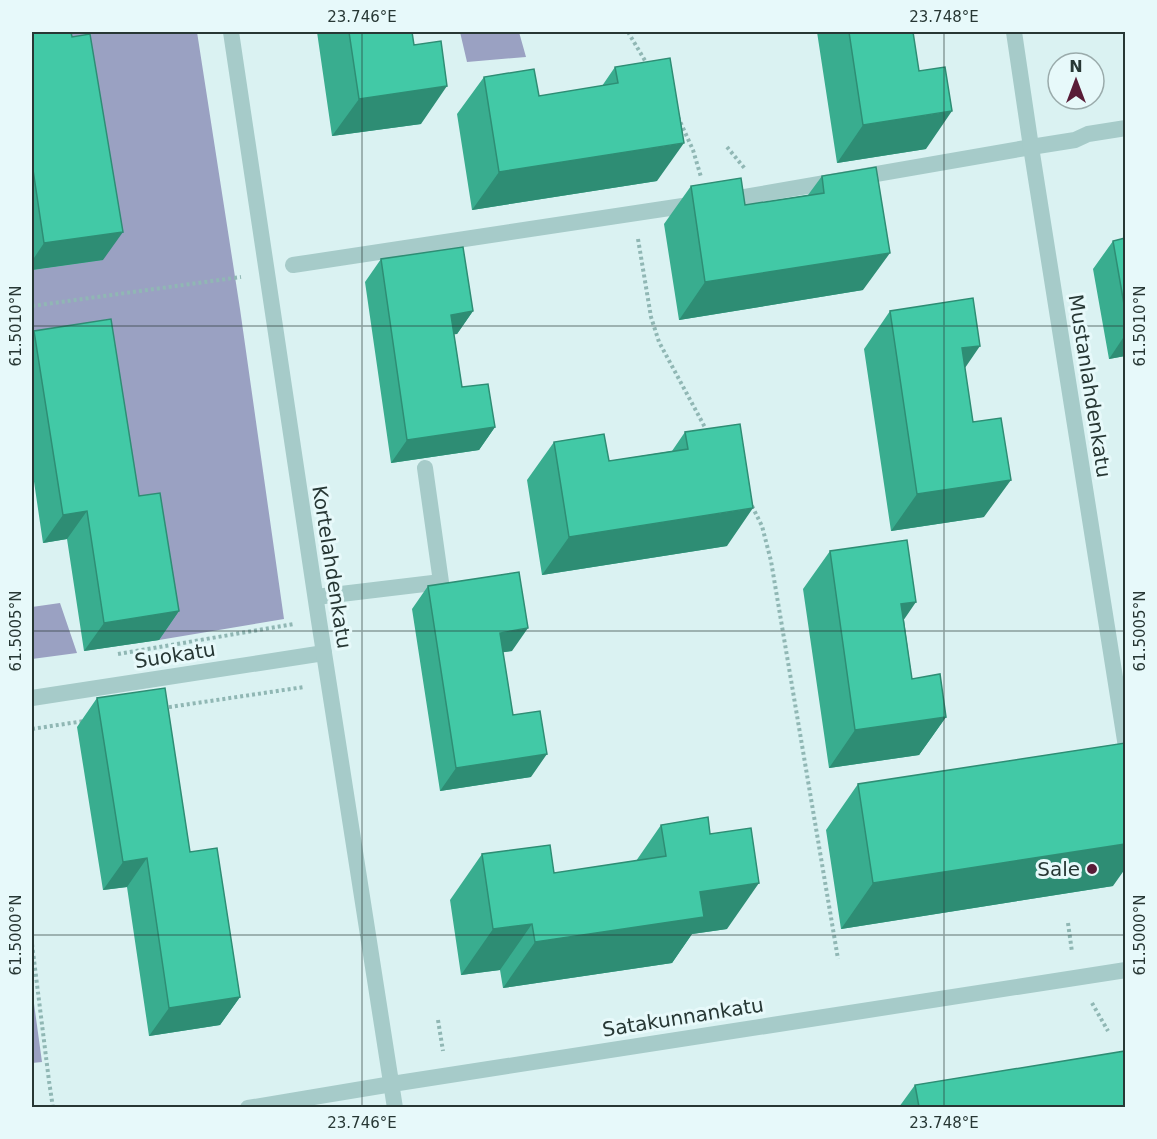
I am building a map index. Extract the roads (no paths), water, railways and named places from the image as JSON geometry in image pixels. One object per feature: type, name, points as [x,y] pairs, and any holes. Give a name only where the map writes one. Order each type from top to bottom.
[{"type":"street","name":"Kortelahdenkatu","points":[[231,32],[319,621],[395,1107]]},
{"type":"street","name":"Mustanlahdenkatu","points":[[1014,32],[1125,747]]},
{"type":"street","points":[[293,266],[707,203],[1075,140],[1088,134],[1125,128]]},
{"type":"street","points":[[316,597],[441,582],[425,468]]},
{"type":"street","name":"Suokatu","points":[[32,698],[324,653]]},
{"type":"street","name":"Satakunnankatu","points":[[248,1107],[1125,970]]},
{"type":"place","name":"Sale","points":[[1092,869]]}]
